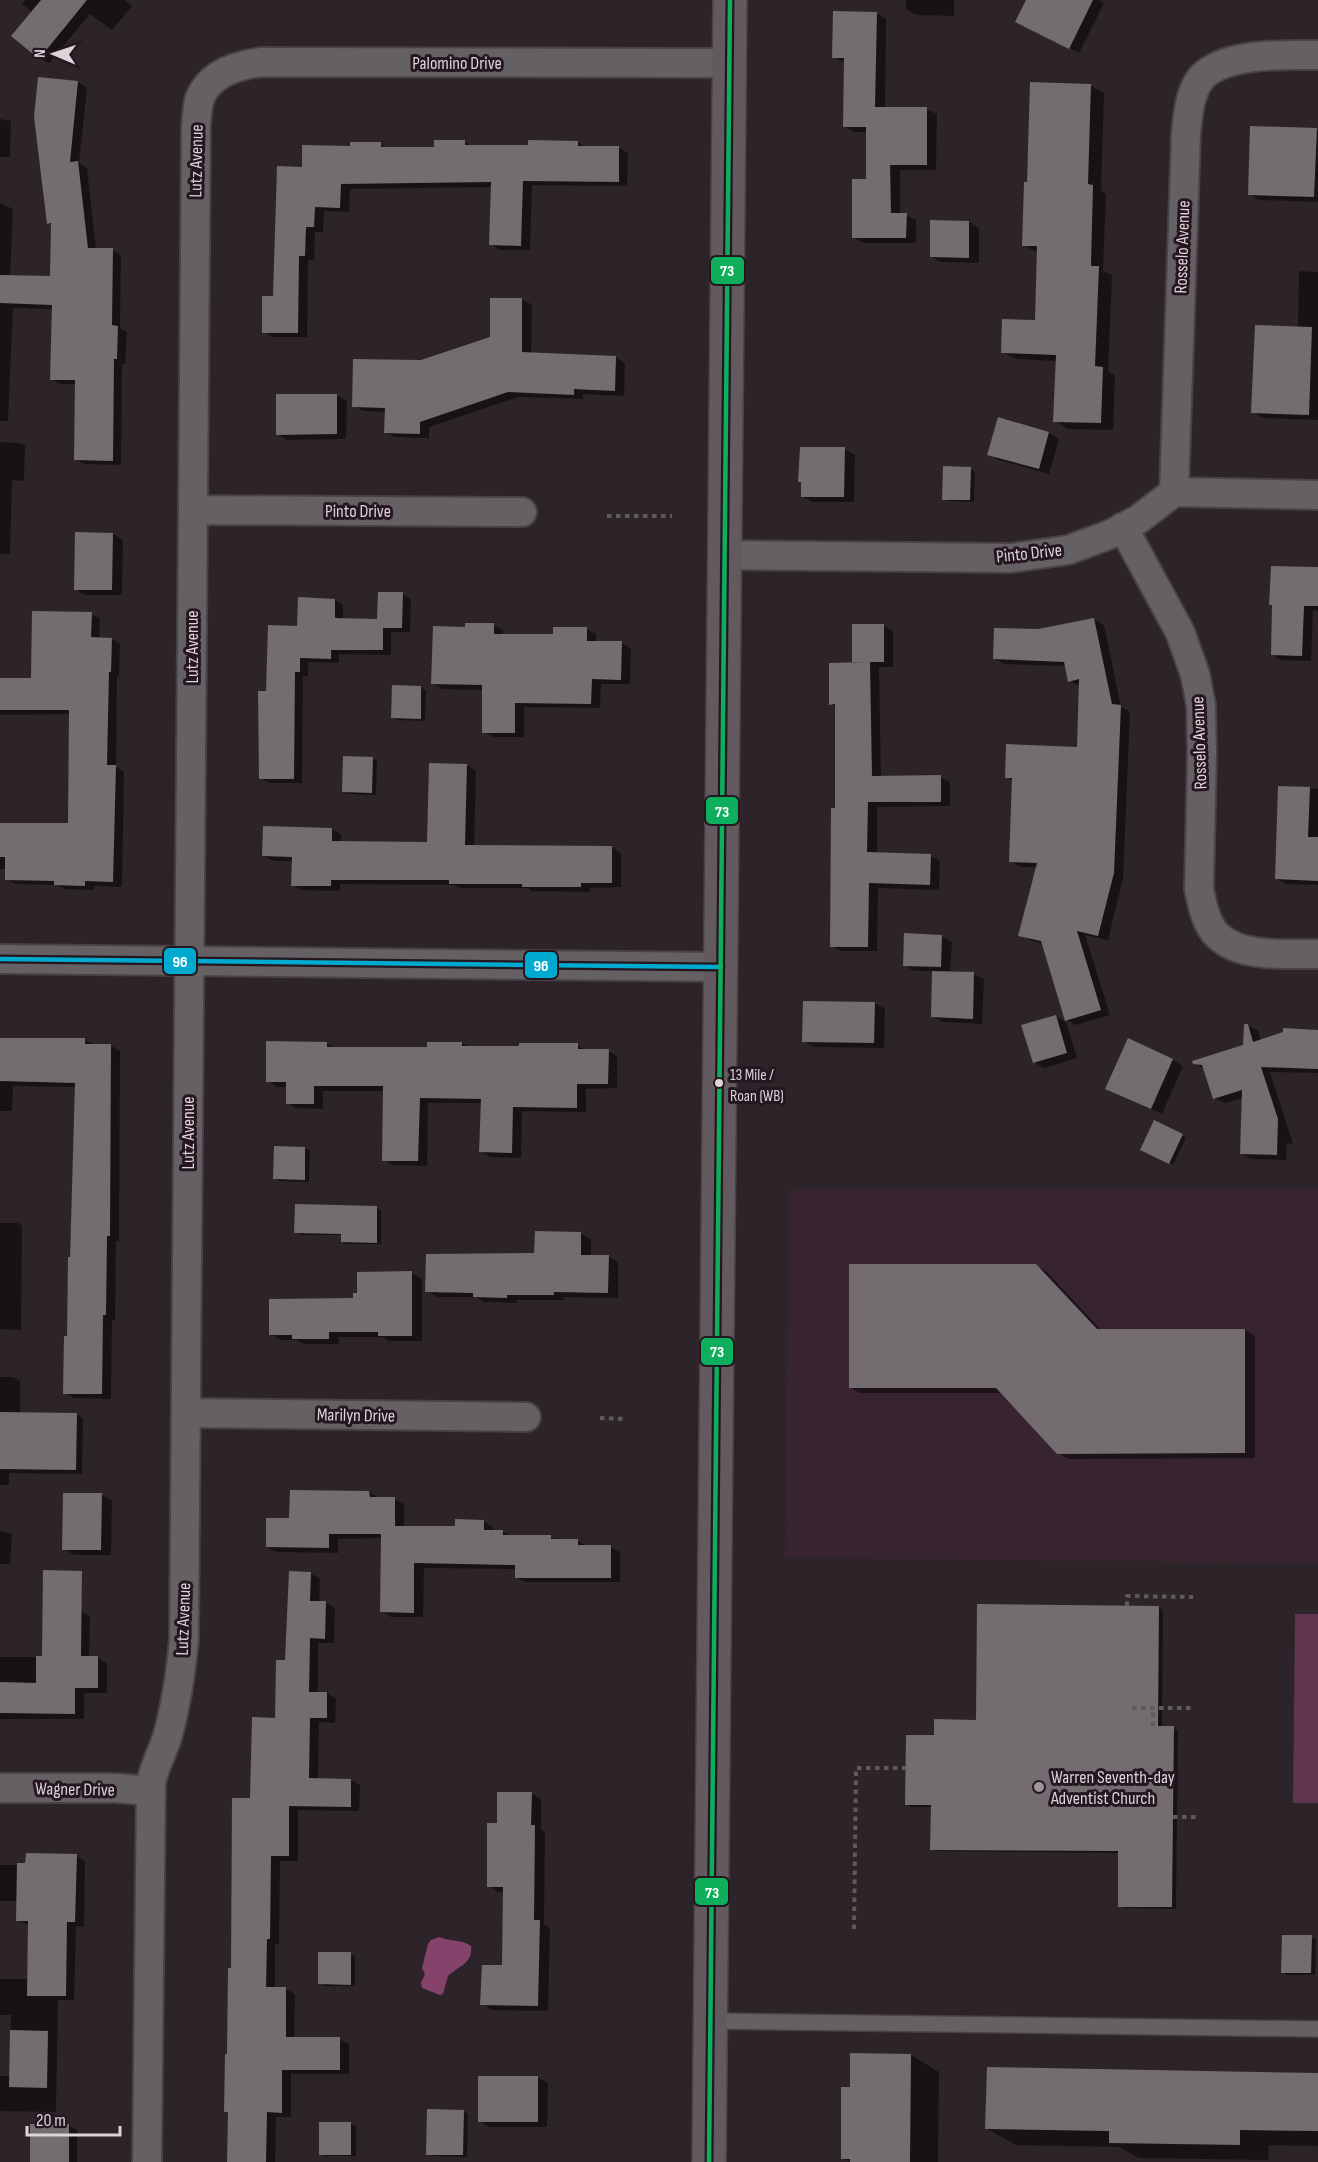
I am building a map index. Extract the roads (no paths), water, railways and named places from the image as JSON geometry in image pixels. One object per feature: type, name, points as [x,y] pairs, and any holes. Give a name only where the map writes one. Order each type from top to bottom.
[{"type":"main road","points":[[710,2162],[730,0]]},
{"type":"street","name":"Rosselo Avenue","points":[[1174,492],[1186,134],[1194,91],[1203,77],[1222,65],[1246,58],[1318,55]]},
{"type":"street","name":"Palomino Drive","points":[[200,99],[210,82],[228,70],[245,64],[262,62],[730,63]]},
{"type":"street","name":"Lutz Avenue","points":[[147,2162],[151,1791],[154,1771],[167,1737],[182,1663],[196,126],[200,99]]},
{"type":"street","name":"Pinto Drive","points":[[725,555],[1011,558],[1068,550],[1111,534],[1139,519],[1174,492]]},
{"type":"street","points":[[1174,492],[1318,495]]},
{"type":"street","name":"Pinto Drive","points":[[193,510],[522,512]]},
{"type":"street","name":"Rosselo Avenue","points":[[1123,527],[1180,632],[1195,674],[1201,705],[1199,889],[1204,911],[1217,936],[1239,948],[1272,953],[1318,954]]},
{"type":"street","points":[[0,959],[721,968]]},
{"type":"street","name":"Marilyn Drive","points":[[186,1413],[526,1417]]},
{"type":"street","name":"Wagner Drive","points":[[0,1788],[116,1788],[151,1791]]},
{"type":"lane","points":[[711,2020],[1318,2029]]},
{"type":"place","name":"13 Mile / Roan (WB)","points":[[719,1083]]},
{"type":"place","name":"Warren Seventh-day Adventist Church","points":[[1039,1787]]}]
